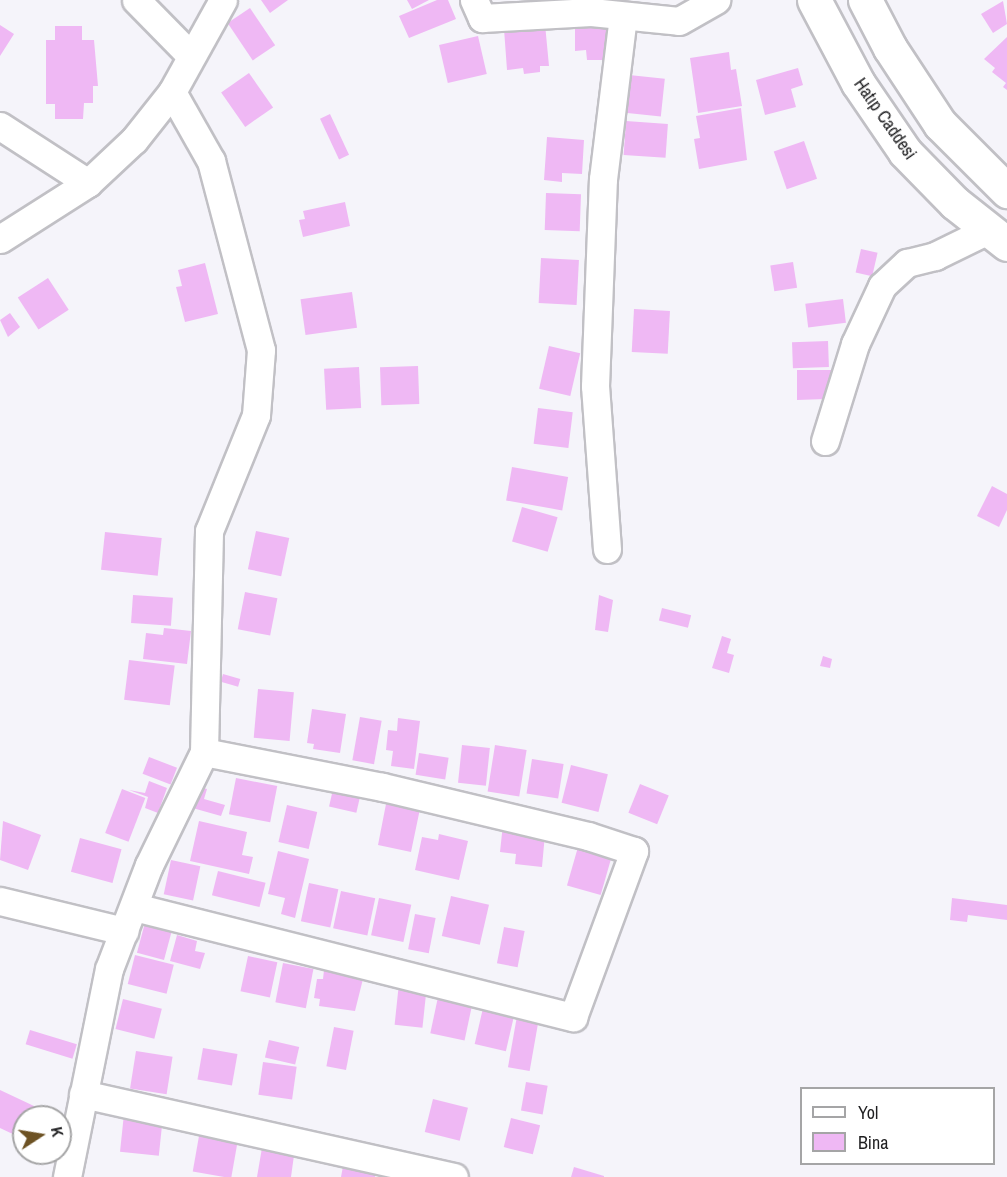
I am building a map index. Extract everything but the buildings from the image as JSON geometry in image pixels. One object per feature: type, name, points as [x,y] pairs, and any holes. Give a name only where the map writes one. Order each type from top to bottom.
[{"type":"main road","name":"Hatıp Caddesi","points":[[814,0],[858,83],[905,152],[955,203],[997,237]]},
{"type":"main road","points":[[864,0],[890,48],[940,124],[1007,191]]},
{"type":"street","points":[[136,0],[191,56]]},
{"type":"street","points":[[0,239],[88,183],[134,140],[172,92],[223,0]]},
{"type":"street","points":[[474,0],[482,18],[591,12],[679,21],[716,0]]},
{"type":"street","points":[[607,549],[595,386],[603,179],[623,15]]},
{"type":"street","points":[[67,1177],[109,969],[149,865],[204,752],[209,531],[256,415],[261,350],[211,161],[172,92]]},
{"type":"street","points":[[0,126],[88,183]]},
{"type":"street","points":[[825,441],[855,344],[882,286],[907,263],[997,237]]},
{"type":"street","points":[[0,902],[129,919],[573,1017],[634,851],[588,836],[405,793],[204,752]]},
{"type":"street","points":[[83,1094],[454,1177]]}]
